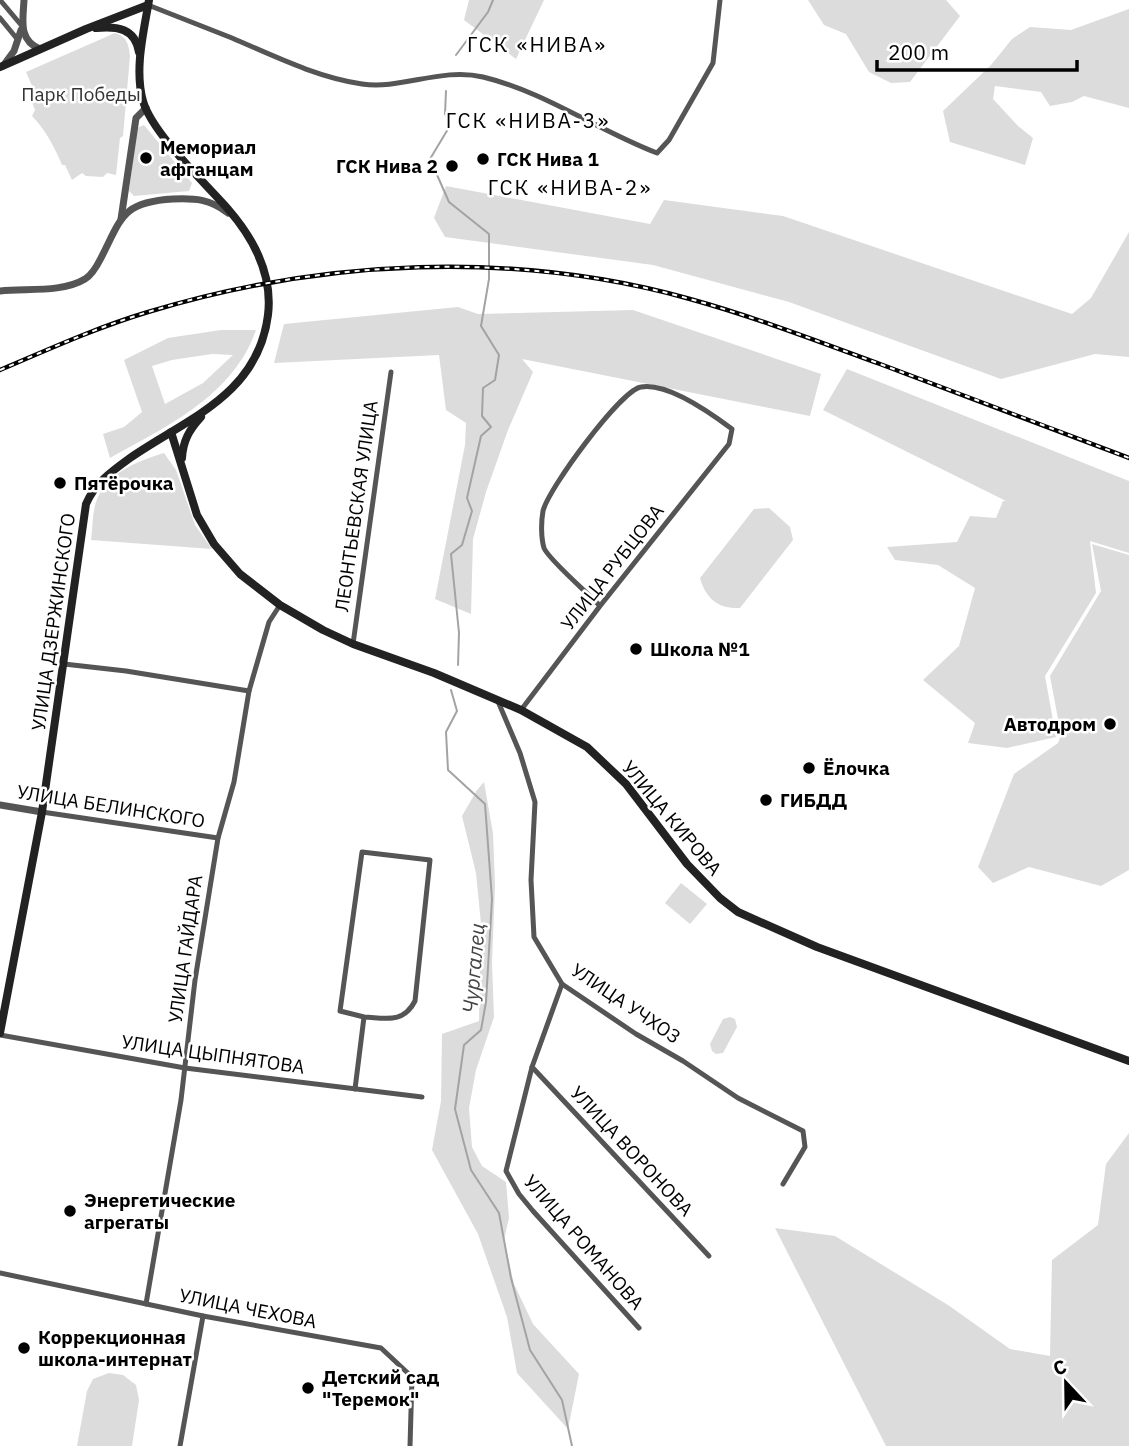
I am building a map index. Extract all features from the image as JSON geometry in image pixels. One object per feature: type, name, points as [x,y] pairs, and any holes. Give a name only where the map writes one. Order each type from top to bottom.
[{"type":"main road","points":[[2,67],[148,3]]},
{"type":"main road","name":"УЛИЦА ДЗЕРЖИНСКОГО","points":[[0,1034],[42,812],[89,495],[104,478],[151,444],[207,410],[246,374],[260,350],[267,324],[269,296],[265,271],[255,246],[237,220],[164,137],[146,108],[140,85],[148,3]]},
{"type":"main road","points":[[126,14],[135,14],[145,24]]},
{"type":"main road","points":[[86,29],[114,26],[126,30],[139,46],[141,62]]},
{"type":"main road","points":[[184,474],[183,445],[187,435],[207,410]]},
{"type":"main road","name":"УЛИЦА КИРОВА","points":[[171,432],[197,515],[214,544],[240,574],[280,605],[353,644],[497,699],[587,747],[626,784],[687,864],[720,898],[738,912],[817,947],[1129,1061]]},
{"type":"main road","points":[[151,444],[167,444],[178,455]]},
{"type":"street","points":[[0,0],[22,26],[24,37],[30,45],[40,49]]},
{"type":"street","points":[[2,67],[18,41],[24,0]]},
{"type":"street","points":[[148,3],[322,76],[365,84],[447,74],[479,76],[515,85],[547,98],[631,143],[657,153],[669,140],[713,63],[720,0]]},
{"type":"street","points":[[0,18],[18,41]]},
{"type":"street","points":[[121,220],[136,118],[146,108]]},
{"type":"street","points":[[0,291],[55,287],[77,283],[87,278],[97,266],[121,220],[131,208],[144,203],[184,199],[215,203],[237,220]]},
{"type":"street","name":"ЛЕОНТЬЕВСКАЯ УЛИЦА","points":[[353,644],[375,471],[391,372]]},
{"type":"street","name":"УЛИЦА РУБЦОВА","points":[[521,710],[729,444],[732,429],[705,409],[676,393],[643,386],[631,390],[550,493],[543,511],[544,551],[600,606]]},
{"type":"street","name":"УЛИЦА ГАЙДАРА","points":[[146,1304],[185,1068],[195,980],[218,838],[234,782],[249,691],[269,622],[280,605]]},
{"type":"street","points":[[64,664],[249,691]]},
{"type":"street","name":"УЛИЦА УЧХОЗ","points":[[497,699],[520,752],[535,802],[531,880],[534,937],[562,984],[738,1098],[803,1131],[805,1147],[783,1184]]},
{"type":"street","name":"УЛИЦА БЕЛИНСКОГО","points":[[0,805],[218,838]]},
{"type":"street","points":[[362,852],[430,860],[415,1001],[409,1012],[399,1018],[363,1017],[341,1011],[362,852]]},
{"type":"street","points":[[532,1068],[562,984]]},
{"type":"street","points":[[355,1089],[363,1017]]},
{"type":"street","name":"УЛИЦА ЦЫПНЯТОВА","points":[[0,1034],[185,1068],[422,1097]]},
{"type":"street","name":"УЛИЦА РОМАНОВА","points":[[532,1068],[506,1166],[507,1175],[533,1211],[639,1328]]},
{"type":"street","name":"УЛИЦА ВОРОНОВА","points":[[532,1068],[709,1256]]},
{"type":"street","name":"УЛИЦА ЧЕХОВА","points":[[0,1273],[203,1316],[381,1348],[412,1377],[410,1446]]},
{"type":"street","points":[[180,1446],[203,1316]]},
{"type":"green space","points":[[469,0],[544,0],[516,59],[464,20]]},
{"type":"green space","points":[[808,0],[946,0],[960,16],[910,82],[891,83],[869,72],[846,34],[824,25]]},
{"type":"green space","points":[[1129,9],[1129,108],[1084,96],[1072,102],[1050,106],[1041,92],[995,86],[993,99],[1033,138],[1025,165],[950,142],[943,111],[991,65],[1012,39],[1030,27],[1071,30]]},
{"type":"green space","name":"Парк Победы","points":[[115,33],[125,39],[130,56],[123,136],[120,138],[116,175],[107,173],[103,177],[86,176],[82,173],[72,180],[53,145],[32,116],[35,110],[29,94],[33,88],[26,72]]},
{"type":"green space","points":[[144,125],[192,183],[189,191],[134,196],[129,191],[137,128]]},
{"type":"green space","points":[[446,186],[650,224],[664,200],[783,216],[1072,314],[1091,298],[1129,232],[1129,357],[1095,354],[1001,379],[789,302],[653,265],[445,237],[434,218]]},
{"type":"green space","points":[[458,307],[478,314],[633,310],[821,374],[810,416],[522,359],[533,372],[508,430],[473,539],[471,614],[435,599],[465,445],[466,423],[446,410],[439,355],[274,363],[284,324]]},
{"type":"green space","points":[[221,330],[256,330],[232,373],[215,391],[175,421],[110,458],[103,434],[124,427],[142,412],[124,360],[168,338]],"holes":[[[212,354],[233,355],[203,383],[165,404],[152,366]]]},
{"type":"green space","points":[[847,369],[1129,481],[1129,553],[1090,541],[1096,593],[1045,676],[1056,737],[1007,748],[968,743],[975,723],[923,680],[959,646],[975,588],[938,565],[895,560],[887,547],[957,542],[970,516],[996,518],[1003,501],[1006,501],[823,410]]},
{"type":"green space","points":[[164,453],[176,470],[195,525],[212,549],[91,540],[95,507],[103,488],[126,468]]},
{"type":"green space","points":[[769,508],[790,527],[793,540],[740,608],[725,607],[709,597],[700,578],[754,509]]},
{"type":"green space","points":[[1092,544],[1129,555],[1129,870],[1101,886],[1029,867],[993,883],[978,867],[1014,774],[1058,743],[1061,735],[1050,676],[1101,591]]},
{"type":"green space","points":[[484,782],[493,833],[494,1017],[476,1070],[469,1108],[472,1147],[482,1166],[506,1182],[509,1218],[504,1240],[514,1284],[533,1324],[579,1374],[568,1429],[517,1373],[507,1317],[478,1234],[432,1150],[441,1101],[442,1034],[479,1021],[481,924],[476,873],[462,816]]},
{"type":"green space","points":[[681,883],[707,904],[690,924],[665,903]]},
{"type":"green space","points":[[723,1019],[735,1019],[737,1027],[723,1053],[716,1054],[710,1044]]},
{"type":"green space","points":[[1129,1133],[1129,1446],[886,1446],[775,1228],[835,1236],[948,1305],[1010,1349],[1050,1356],[1052,1260],[1098,1225],[1106,1164]]},
{"type":"green space","points":[[109,1373],[123,1375],[136,1385],[139,1400],[132,1446],[77,1446],[87,1391],[93,1379]]},
{"type":"waterway","name":"Чургалец","points":[[456,55],[488,12],[493,0]]},
{"type":"waterway","name":"Чургалец","points":[[446,91],[445,114],[451,124],[430,159],[449,202],[489,234],[489,279],[481,326],[499,355],[495,380],[483,388],[482,416],[491,427],[481,436],[467,498],[472,511],[462,545],[451,554],[459,633],[458,665]]},
{"type":"waterway","name":"Чургалец","points":[[451,690],[457,711],[446,732],[448,770],[485,804],[492,899],[486,1002],[481,1030],[464,1045],[455,1109],[471,1170],[499,1213],[511,1278],[530,1350],[562,1400],[572,1446]]},
{"type":"railway","points":[[0,370],[129,318],[214,294],[281,281],[419,267],[556,273],[624,283],[738,314],[880,364],[1129,458]]},
{"type":"place","name":"Мемориал афганцам","points":[[146,158]]},
{"type":"place","name":"ГСК Нива 1","points":[[483,159]]},
{"type":"place","name":"ГСК Нива 2","points":[[452,166]]},
{"type":"place","name":"Пятёрочка","points":[[60,483]]},
{"type":"place","name":"Школа №1","points":[[636,649]]},
{"type":"place","name":"Автодром","points":[[1110,724]]},
{"type":"place","name":"Ёлочка","points":[[809,768]]},
{"type":"place","name":"ГИБДД","points":[[766,800]]},
{"type":"place","name":"Энергетические агрегаты","points":[[70,1211]]},
{"type":"place","name":"Коррекционная школа-интернат","points":[[24,1348]]},
{"type":"place","name":"Детский сад \"Теремок\"","points":[[308,1388]]},
{"type":"district","name":"ГСК «НИВА»","points":[[537,44]]},
{"type":"district","name":"ГСК «НИВА-3»","points":[[528,120]]},
{"type":"district","name":"ГСК «НИВА-2»","points":[[570,187]]}]
